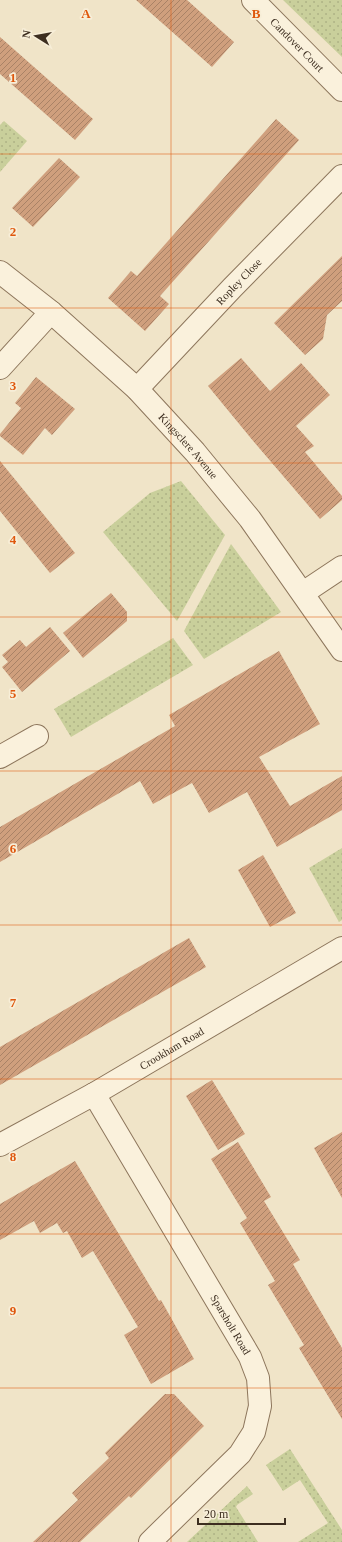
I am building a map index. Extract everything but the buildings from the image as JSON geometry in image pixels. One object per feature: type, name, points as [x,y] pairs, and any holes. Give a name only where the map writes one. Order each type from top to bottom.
[{"type":"street","name":"Candover Court","points":[[254,0],[342,90]]},
{"type":"street","name":"Ropley Close","points":[[138,389],[232,288],[342,176]]},
{"type":"street","name":"Kingsclere Avenue","points":[[0,272],[51,312],[138,389],[194,452],[250,519],[342,650]]},
{"type":"street","points":[[0,368],[51,312]]},
{"type":"street","points":[[303,593],[342,567]]},
{"type":"street","points":[[0,757],[37,736]]},
{"type":"street","name":"Crookham Road","points":[[0,1146],[94,1094],[342,948]]},
{"type":"street","name":"Sparsholt Road","points":[[94,1094],[250,1357],[258,1378],[260,1406],[254,1432],[240,1454],[150,1542]]},
{"type":"green space","points":[[283,0],[342,0],[342,57]]},
{"type":"green space","points":[[4,121],[27,141],[0,172],[0,125]]},
{"type":"green space","points":[[181,481],[225,535],[177,621],[103,532],[150,493]]},
{"type":"green space","points":[[231,544],[281,612],[204,659],[184,631]]},
{"type":"green space","points":[[173,638],[193,665],[71,737],[54,709]]},
{"type":"green space","points":[[342,848],[342,920],[339,922],[309,868]]},
{"type":"green space","points":[[290,1449],[342,1530],[342,1542],[298,1542],[328,1523],[300,1480],[283,1491],[266,1465]]},
{"type":"green space","points":[[247,1486],[253,1494],[236,1507],[258,1542],[187,1542]]}]
